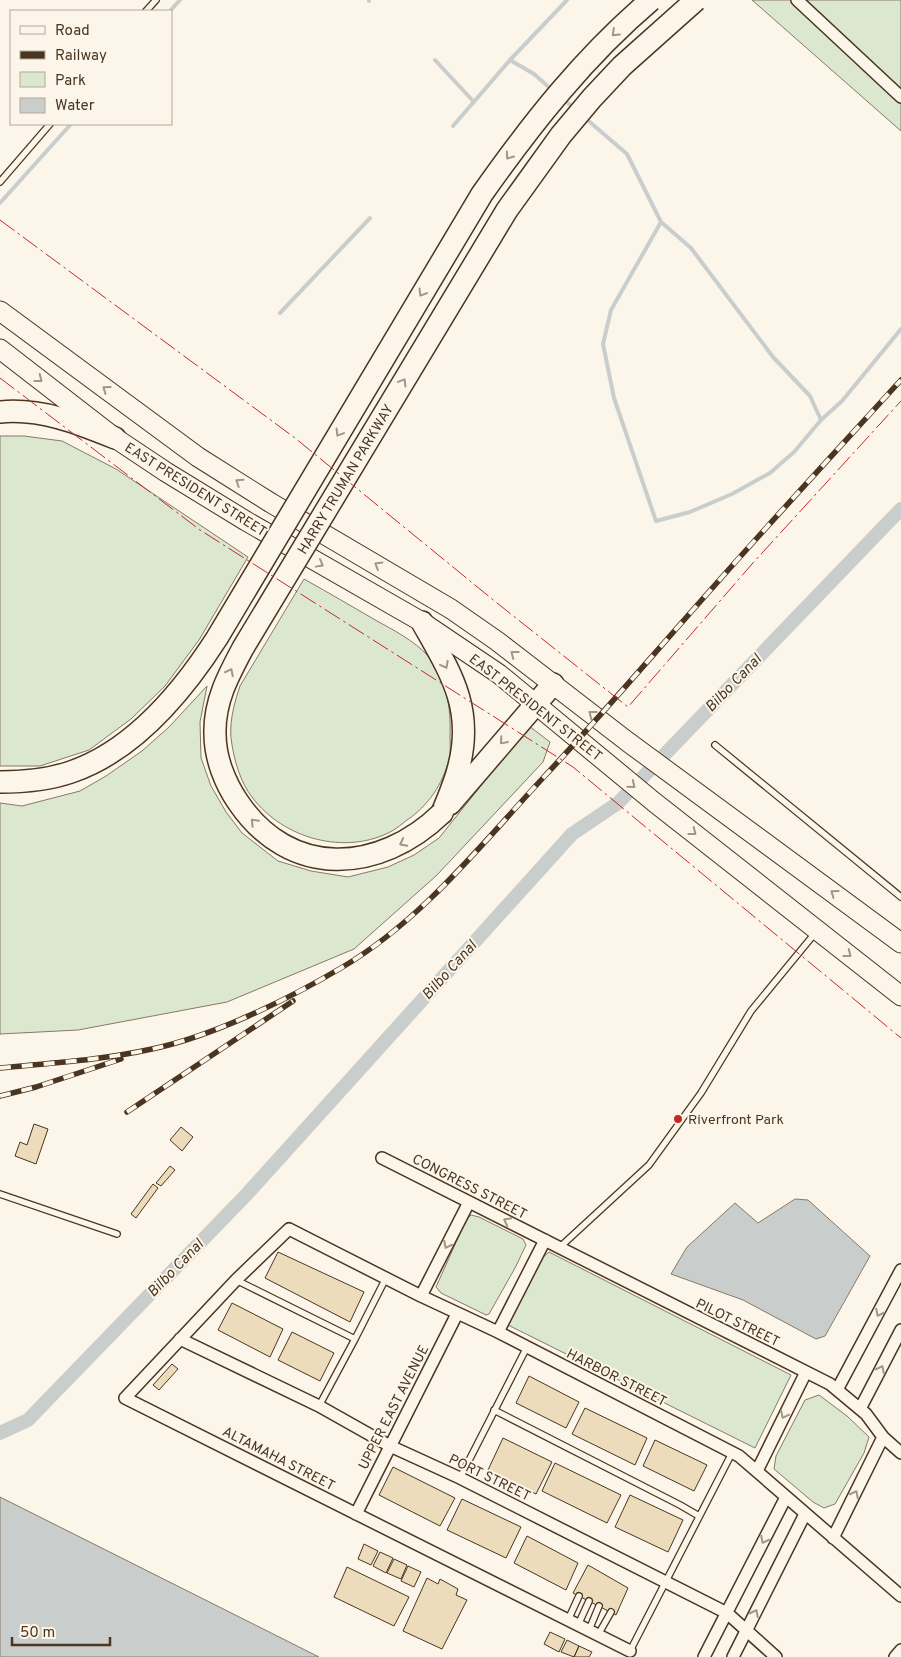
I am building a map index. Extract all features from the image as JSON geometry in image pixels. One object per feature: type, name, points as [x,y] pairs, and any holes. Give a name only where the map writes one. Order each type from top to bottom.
[{"type":"highway","name":"HARRY TRUMAN PARKWAY","points":[[0,782],[22,782],[48,778],[72,772],[94,762],[114,750],[133,735],[170,701],[185,684],[222,629],[482,194],[510,154],[570,79],[601,45],[650,0]]},
{"type":"highway","name":"HARRY TRUMAN PARKWAY","points":[[553,684],[493,752],[464,789],[426,829],[385,851],[360,858],[322,858],[302,853],[281,843],[260,828],[244,811],[232,792],[217,752],[215,734],[220,695],[243,648],[507,210],[545,157],[592,98],[622,66],[696,0]]},
{"type":"highway","points":[[0,412],[46,413],[76,422],[115,438]]},
{"type":"highway","points":[[422,622],[449,670],[458,692],[463,712],[465,732],[463,749],[459,768],[442,813]]},
{"type":"main road","name":"EAST PRESIDENT STREET","points":[[0,311],[198,457],[271,503],[450,609],[497,641],[675,776],[901,943]]},
{"type":"main road","name":"EAST PRESIDENT STREET","points":[[0,350],[115,438],[166,472],[246,521],[422,622],[499,674],[654,802],[901,996]]},
{"type":"street","points":[[797,0],[901,97]]},
{"type":"street","name":"CONGRESS STREET","points":[[382,1158],[545,1240]]},
{"type":"street","points":[[421,1296],[469,1202]]},
{"type":"street","name":"HARBOR STREET","points":[[289,1229],[457,1314],[498,1332],[739,1456],[901,1596]]},
{"type":"street","name":"ALTAMAHA STREET","points":[[289,1229],[236,1280],[125,1398],[630,1651]]},
{"type":"street","points":[[498,1332],[545,1240]]},
{"type":"street","name":"PILOT STREET","points":[[545,1240],[830,1384],[866,1414],[883,1437],[901,1453]]},
{"type":"street","points":[[838,1390],[901,1270]]},
{"type":"street","name":"UPPER EAST AVENUE","points":[[356,1514],[457,1314]]},
{"type":"street","points":[[860,1409],[901,1330]]},
{"type":"street","name":"PORT STREET","points":[[180,1339],[319,1406],[390,1446],[460,1478],[727,1613],[776,1657]]},
{"type":"street","points":[[757,1471],[806,1372]]},
{"type":"street","points":[[834,1538],[883,1437]]},
{"type":"street","points":[[704,1657],[786,1496]]},
{"type":"street","points":[[733,1657],[805,1514]]},
{"type":"street","points":[[895,1657],[901,1650]]},
{"type":"lane","points":[[147,10],[156,0]]},
{"type":"lane","points":[[0,182],[49,125]]},
{"type":"lane","points":[[715,745],[901,897]]},
{"type":"lane","points":[[560,1248],[649,1165],[701,1093],[751,1011],[818,930]]},
{"type":"lane","points":[[0,1194],[117,1234]]},
{"type":"lane","points":[[319,1406],[386,1278]]},
{"type":"lane","points":[[236,1280],[355,1339]]},
{"type":"lane","points":[[460,1478],[527,1347]]},
{"type":"lane","points":[[494,1410],[699,1516]]},
{"type":"lane","points":[[630,1651],[732,1453]]},
{"type":"lane","points":[[573,1622],[579,1596]]},
{"type":"lane","points":[[573,1622],[590,1601]]},
{"type":"lane","points":[[593,1633],[599,1606]]},
{"type":"lane","points":[[593,1633],[611,1612]]},
{"type":"green space","points":[[752,0],[901,0],[901,131]]},
{"type":"green space","points":[[0,436],[24,436],[62,441],[116,469],[248,557],[199,640],[165,686],[131,719],[89,750],[40,766],[0,766]]},
{"type":"green space","points":[[304,579],[417,645],[434,664],[446,693],[450,714],[450,751],[439,786],[415,814],[392,831],[374,838],[355,842],[336,842],[316,839],[280,824],[265,812],[252,797],[242,779],[235,759],[231,737],[231,722],[240,686]]},
{"type":"green space","points":[[207,686],[200,722],[201,758],[211,786],[226,812],[242,833],[278,861],[311,871],[348,877],[388,867],[414,855],[439,838],[529,726],[550,742],[543,762],[437,875],[354,949],[227,1002],[78,1030],[0,1034],[0,803],[22,806],[80,791],[142,751],[169,727]]},
{"type":"green space","points":[[471,1215],[479,1217],[523,1239],[526,1245],[489,1314],[486,1315],[441,1293],[436,1287],[466,1220]]},
{"type":"green space","points":[[549,1252],[791,1375],[755,1448],[508,1325],[541,1259]]},
{"type":"green space","points":[[819,1395],[847,1416],[869,1437],[864,1453],[835,1504],[824,1508],[813,1502],[774,1469],[776,1456],[805,1400]]},
{"type":"water","points":[[795,1199],[808,1200],[870,1256],[825,1336],[816,1339],[743,1300],[671,1274],[687,1247],[735,1203],[758,1223]]},
{"type":"water","points":[[0,1497],[319,1657],[0,1657]]},
{"type":"building","points":[[34,1124],[48,1129],[36,1164],[15,1156],[20,1142],[27,1145]]},
{"type":"building","points":[[181,1127],[193,1137],[182,1151],[170,1140]]},
{"type":"building","points":[[170,1166],[175,1170],[161,1186],[156,1183]]},
{"type":"building","points":[[153,1184],[158,1188],[136,1218],[131,1214]]},
{"type":"building","points":[[278,1252],[364,1292],[350,1322],[265,1278]]},
{"type":"building","points":[[232,1303],[283,1329],[270,1357],[218,1330]]},
{"type":"building","points":[[292,1332],[334,1353],[320,1381],[278,1360]]},
{"type":"building","points":[[172,1364],[178,1369],[159,1390],[153,1385]]},
{"type":"building","points":[[529,1376],[579,1402],[566,1428],[516,1403]]},
{"type":"building","points":[[585,1408],[647,1438],[635,1465],[572,1434]]},
{"type":"building","points":[[503,1438],[552,1462],[536,1494],[488,1470]]},
{"type":"building","points":[[655,1440],[707,1465],[694,1491],[643,1466]]},
{"type":"building","points":[[555,1463],[621,1495],[607,1523],[542,1491]]},
{"type":"building","points":[[393,1467],[455,1498],[440,1526],[379,1495]]},
{"type":"building","points":[[630,1495],[683,1520],[668,1552],[615,1527]]},
{"type":"building","points":[[462,1499],[521,1527],[506,1558],[447,1530]]},
{"type":"building","points":[[527,1536],[578,1563],[566,1590],[514,1563]]},
{"type":"building","points":[[364,1544],[378,1551],[371,1565],[358,1559]]},
{"type":"building","points":[[380,1552],[393,1558],[386,1573],[373,1566]]},
{"type":"building","points":[[394,1559],[407,1565],[401,1579],[387,1573]]},
{"type":"building","points":[[588,1565],[628,1588],[616,1615],[573,1593]]},
{"type":"building","points":[[408,1566],[421,1572],[414,1587],[401,1581]]},
{"type":"building","points":[[347,1567],[409,1597],[394,1626],[334,1597]]},
{"type":"building","points":[[427,1578],[438,1584],[440,1579],[458,1589],[456,1595],[467,1600],[442,1649],[403,1631]]},
{"type":"building","points":[[550,1632],[565,1639],[559,1652],[544,1644]]},
{"type":"building","points":[[567,1640],[579,1646],[574,1657],[561,1652]]},
{"type":"building","points":[[579,1646],[592,1652],[589,1657],[574,1657]]},
{"type":"waterway","points":[[171,10],[180,0]]},
{"type":"waterway","points":[[552,90],[534,74],[510,60],[567,0]]},
{"type":"waterway","points":[[435,60],[474,102]]},
{"type":"waterway","points":[[453,126],[510,60]]},
{"type":"waterway","points":[[563,99],[575,109]]},
{"type":"waterway","points":[[584,117],[627,154],[661,222]]},
{"type":"waterway","points":[[0,203],[70,125]]},
{"type":"waterway","points":[[280,313],[370,218]]},
{"type":"waterway","points":[[821,420],[810,396],[773,357],[691,248],[661,222],[611,310],[603,344],[614,398],[656,521],[690,512],[732,494],[770,473],[794,452],[821,420],[842,401],[901,329]]},
{"type":"waterway","name":"Bilbo Canal","points":[[0,1433],[28,1420],[247,1194],[572,834],[618,803],[901,509]]},
{"type":"railway","points":[[0,1068],[114,1056],[152,1049],[200,1035],[274,1004],[341,968],[370,949],[423,905],[472,856],[586,731],[761,533],[901,380]]},
{"type":"railway","points":[[127,1112],[293,1001]]},
{"type":"railway","points":[[0,1096],[36,1087],[121,1059]]},
{"type":"power","points":[[0,220],[295,438],[628,707],[752,564],[901,401]]},
{"type":"power","points":[[0,378],[200,530],[573,767],[901,1038]]},
{"type":"place","name":"Riverfront Park","points":[[678,1119]]}]
